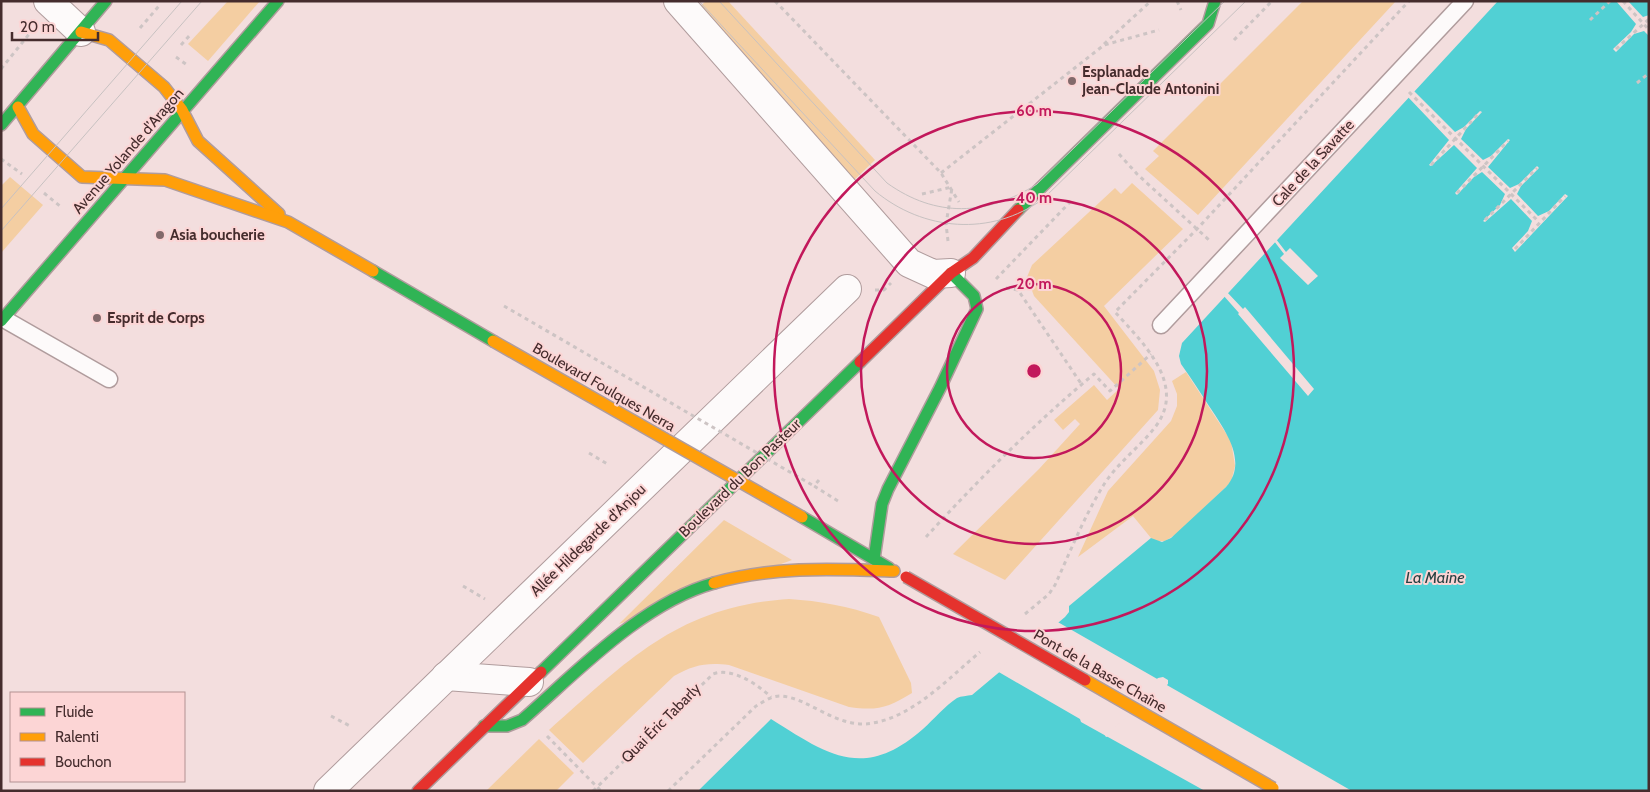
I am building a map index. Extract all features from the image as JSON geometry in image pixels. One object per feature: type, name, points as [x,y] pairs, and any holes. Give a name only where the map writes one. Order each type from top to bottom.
[{"type":"main road","points":[[1,125],[106,1]]},
{"type":"main road","name":"Avenue Yolande d’Aragon","points":[[2,320],[182,110],[216,75],[278,1]]},
{"type":"main road","name":"Boulevard du Bon Pasteur","points":[[418,791],[950,261],[973,258],[1013,215],[1208,24],[1215,1]]},
{"type":"main road","points":[[81,32],[109,40],[164,87],[182,110]]},
{"type":"main road","points":[[18,107],[33,134],[82,177],[124,178]]},
{"type":"main road","name":"Boulevard Foulques Nerra","points":[[182,110],[198,141],[288,222]]},
{"type":"main road","name":"Boulevard Foulques Nerra","points":[[124,178],[165,180],[288,222],[906,578]]},
{"type":"main road","points":[[874,559],[882,504],[888,489],[940,388],[977,308],[974,296],[950,261]]},
{"type":"main road","points":[[484,726],[507,726],[522,720],[637,624],[673,599],[694,590],[742,575],[769,571],[802,569],[894,571]]},
{"type":"main road","name":"Pont de la Basse Chaîne","points":[[906,578],[1278,791]]},
{"type":"street","points":[[678,1],[909,263],[933,274],[950,261]]},
{"type":"street","points":[[37,8],[81,32]]},
{"type":"street","name":"Allée Hildegarde d'Anjou","points":[[328,791],[847,289]]},
{"type":"street","points":[[446,676],[529,682]]},
{"type":"lane","name":"Cale de la Savatte","points":[[1161,325],[1465,1]]},
{"type":"lane","points":[[2,320],[109,379]]},
{"type":"path","points":[[775,1],[941,173],[952,187],[959,202]]},
{"type":"path","points":[[941,173],[1104,45],[1151,1]]},
{"type":"path","points":[[1177,1],[1181,9],[1181,18]]},
{"type":"path","points":[[1018,620],[1048,594],[1055,585],[1103,486],[1156,426],[1167,402],[1167,394],[1159,366],[1115,312],[1197,229],[1410,1]]},
{"type":"path","points":[[1590,20],[1610,1]]},
{"type":"path","points":[[1623,1],[1649,30]]},
{"type":"path","points":[[149,18],[159,6]]},
{"type":"path","points":[[1,69],[30,33],[37,8]]},
{"type":"path","points":[[1616,49],[1649,19]]},
{"type":"path","points":[[1104,45],[1163,29]]},
{"type":"path","points":[[181,45],[191,34]]},
{"type":"path","points":[[1637,83],[1649,73]]},
{"type":"path","points":[[1407,90],[1539,222]]},
{"type":"path","points":[[1430,165],[1480,112]]},
{"type":"path","points":[[1457,193],[1508,141]]},
{"type":"path","points":[[1119,154],[1137,174],[1209,240]]},
{"type":"path","points":[[1,158],[22,174]]},
{"type":"path","points":[[1485,220],[1537,168]]},
{"type":"path","points":[[950,261],[946,224],[952,187]]},
{"type":"path","points":[[922,194],[952,187]]},
{"type":"path","points":[[1515,249],[1565,196]]},
{"type":"path","points":[[1006,288],[1018,290],[1082,385]]},
{"type":"path","points":[[504,306],[838,501]]},
{"type":"path","points":[[926,537],[957,503],[1094,374],[1110,391],[1151,354]]},
{"type":"path","points":[[589,453],[608,465]]},
{"type":"path","points":[[814,486],[819,480]]},
{"type":"path","points":[[463,586],[485,599]]},
{"type":"path","points":[[668,791],[756,706],[771,697],[779,696],[793,699],[823,714],[841,720],[873,723],[904,711],[922,700],[988,646]]},
{"type":"path","name":"Quai Éric Tabarly","points":[[593,791],[709,677],[724,672],[736,675],[762,689],[771,697]]},
{"type":"path","points":[[331,716],[350,726]]},
{"type":"path","points":[[546,736],[601,791]]},
{"type":"shaded area","points":[[228,1],[260,1],[208,61],[188,44]]},
{"type":"shaded area","points":[[706,1],[728,1],[875,160],[852,182],[697,9]]},
{"type":"shaded area","points":[[1303,1],[1396,1],[1198,215],[1145,169],[1159,156],[1153,151]]},
{"type":"shaded area","points":[[10,177],[43,205],[1,253],[1,186]]},
{"type":"shaded area","points":[[1132,183],[1183,229],[1104,306],[1154,371],[1160,390],[1158,410],[1005,580],[953,554],[1039,469],[1080,424],[1075,419],[1063,430],[1054,420],[1094,385],[1107,400],[1119,389],[1034,296],[1027,277],[1032,265],[1115,188],[1121,194]]},
{"type":"shaded area","points":[[1186,372],[1231,441],[1235,466],[1231,482],[1178,533],[1165,541],[1156,541],[1151,538],[1133,516],[1078,557],[1108,491],[1171,421],[1177,406],[1177,394],[1172,381]]},
{"type":"shaded area","points":[[724,520],[792,560],[619,624]]},
{"type":"shaded area","points":[[789,599],[834,605],[879,617],[911,683],[912,693],[882,707],[867,709],[849,707],[729,665],[707,664],[688,669],[674,676],[583,763],[549,730],[630,660],[657,641],[685,625],[716,613],[750,604]]},
{"type":"shaded area","points":[[539,739],[574,773],[556,791],[486,791]]},
{"type":"water","name":"La Maine","points":[[1498,1],[1649,1],[1649,791],[698,791],[771,719],[810,743],[829,752],[846,757],[864,758],[882,754],[902,745],[957,698],[972,695],[1065,617],[1069,612],[1069,606],[1151,538],[1162,542],[1171,538],[1226,487],[1235,467],[1235,456],[1227,435],[1181,364],[1179,356],[1182,343]],"holes":[[[1163,677],[1168,680],[1168,684],[1106,737],[1101,729],[1158,678]]]},
{"type":"pier","points":[[1616,1],[1628,1],[1643,17],[1649,15],[1649,36],[1644,31],[1634,34],[1616,52],[1613,49],[1631,32],[1636,24]]},
{"type":"pier","points":[[1413,90],[1455,132],[1464,127],[1480,111],[1482,112],[1466,129],[1461,139],[1483,160],[1491,156],[1508,139],[1510,140],[1488,167],[1510,188],[1519,184],[1537,166],[1539,168],[1521,186],[1517,194],[1538,216],[1549,211],[1565,194],[1568,196],[1515,252],[1512,248],[1528,231],[1532,221],[1511,199],[1485,222],[1483,221],[1500,205],[1505,194],[1482,172],[1474,177],[1457,195],[1455,193],[1477,168],[1454,145],[1431,166],[1429,165],[1449,140],[1407,96]]},
{"type":"pier","points":[[1276,239],[1286,252],[1290,248],[1318,276],[1308,285],[1280,258],[1284,254],[1274,241]]},
{"type":"pier","points":[[1226,291],[1243,309],[1245,307],[1314,389],[1308,396],[1223,295]]},
{"type":"pier","points":[[1056,621],[1159,680],[1104,730],[1107,734],[1165,684],[1352,791],[1205,791],[1081,722],[1080,719],[997,671]]},
{"type":"tram line","points":[[1,209],[182,1]]},
{"type":"tram line","points":[[1,231],[202,1]]},
{"type":"tram line","points":[[699,1],[875,191],[894,204],[914,214],[936,221],[957,224],[980,224],[1002,219],[1023,211],[1043,199],[1246,1]]},
{"type":"tram line","points":[[719,1],[887,183],[905,194],[924,202],[962,209],[999,202],[1018,195],[1037,184],[1225,1]]},
{"type":"traffic: fast","points":[[1,125],[106,1]]},
{"type":"traffic: fast","points":[[1,321],[278,1]]},
{"type":"traffic: fast","points":[[1018,210],[1208,24],[1215,1]]},
{"type":"traffic: fast","points":[[373,271],[493,341]]},
{"type":"traffic: fast","points":[[874,559],[882,504],[888,489],[940,388],[977,309],[974,296],[951,273]]},
{"type":"traffic: fast","points":[[541,672],[860,362]]},
{"type":"traffic: fast","points":[[802,517],[889,568]]},
{"type":"traffic: fast","points":[[484,726],[507,726],[522,720],[588,661],[636,622],[661,606],[687,593],[714,583]]},
{"type":"traffic: slow","points":[[81,32],[109,40],[164,87],[182,110],[198,141],[279,214]]},
{"type":"traffic: slow","points":[[18,107],[33,134],[82,177],[165,180],[288,222],[373,271]]},
{"type":"traffic: slow","points":[[493,341],[802,517]]},
{"type":"traffic: slow","points":[[714,583],[781,571],[826,569],[894,571]]},
{"type":"traffic: slow","points":[[1085,680],[1273,788]]},
{"type":"traffic: jam","points":[[860,362],[951,273],[973,258],[1018,210]]},
{"type":"traffic: jam","points":[[906,577],[1085,680]]},
{"type":"traffic: jam","points":[[418,791],[541,672]]},
{"type":"place","name":"Esplanade Jean-Claude Antonini","points":[[1072,81]]},
{"type":"place","name":"Asia boucherie","points":[[160,235]]},
{"type":"place","name":"Esprit de Corps","points":[[97,318]]}]
